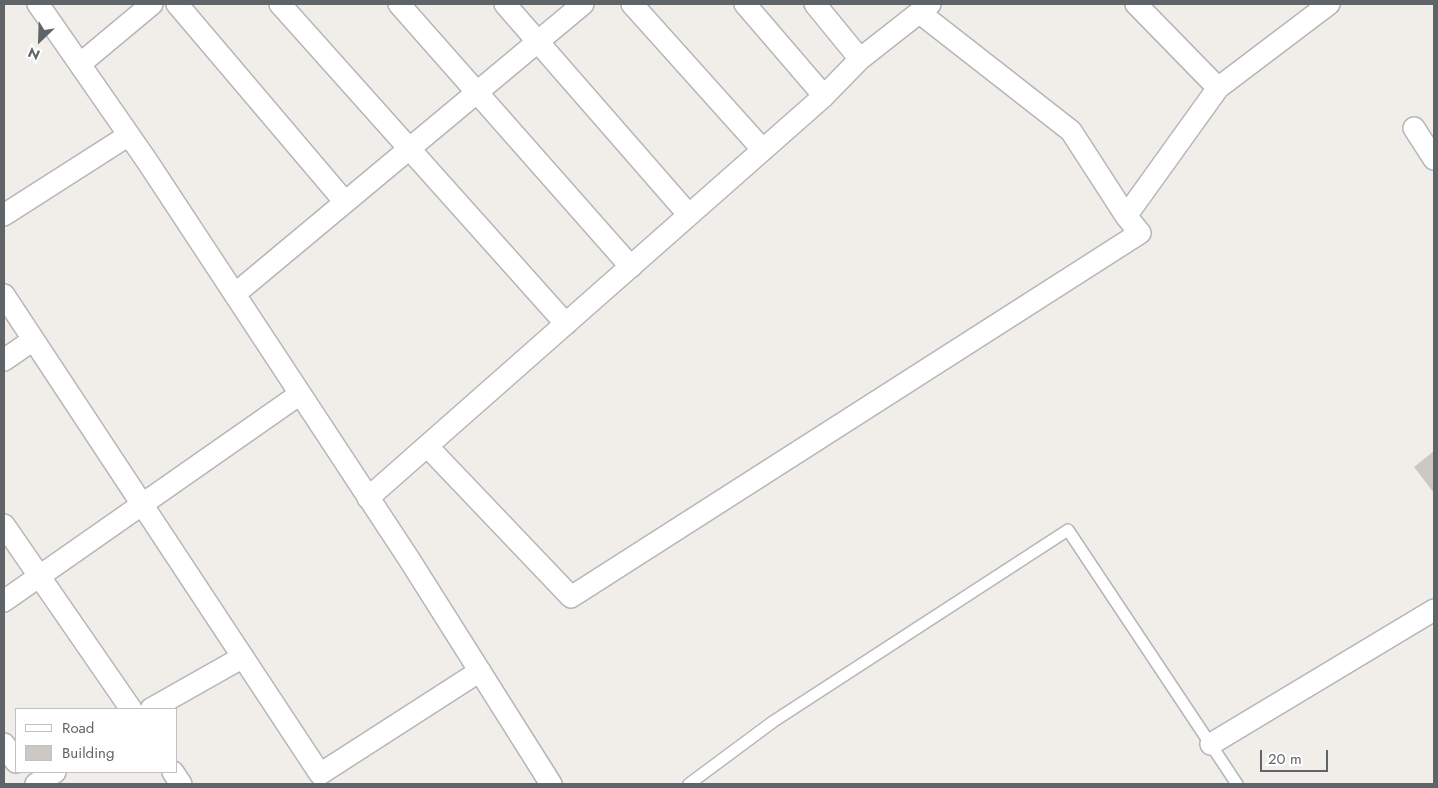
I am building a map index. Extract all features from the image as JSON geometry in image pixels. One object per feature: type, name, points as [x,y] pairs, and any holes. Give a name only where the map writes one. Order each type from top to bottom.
[{"type":"street","points":[[38,4],[129,135],[235,294],[480,671],[551,784]]},
{"type":"street","points":[[80,64],[152,4]]},
{"type":"street","points":[[177,4],[345,202]]},
{"type":"street","points":[[280,4],[566,324]]},
{"type":"street","points":[[399,4],[630,267]]},
{"type":"street","points":[[505,4],[690,215]]},
{"type":"street","points":[[235,294],[583,4]]},
{"type":"street","points":[[632,4],[763,150]]},
{"type":"street","points":[[745,4],[824,96]]},
{"type":"street","points":[[816,4],[860,59]]},
{"type":"street","points":[[1136,4],[1218,88]]},
{"type":"street","points":[[1126,216],[1218,88],[1329,4]]},
{"type":"street","points":[[368,498],[426,446],[690,215],[824,96],[860,59],[925,8],[1071,131],[1126,216],[1140,233],[571,597],[426,446]]},
{"type":"street","points":[[1414,128],[1434,159]]},
{"type":"street","points":[[4,215],[129,135]]},
{"type":"street","points":[[4,295],[320,774],[480,671]]},
{"type":"street","points":[[4,360],[34,340]]},
{"type":"street","points":[[4,602],[300,394]]},
{"type":"street","points":[[4,526],[129,708]]},
{"type":"street","points":[[1211,744],[1434,610]]},
{"type":"street","points":[[153,708],[243,657]]},
{"type":"street","points":[[4,744],[15,760]]},
{"type":"street","points":[[24,773],[31,784]]},
{"type":"street","points":[[36,784],[53,773]]},
{"type":"street","points":[[174,773],[182,784]]},
{"type":"lane","points":[[689,784],[774,721],[1068,530],[1238,784]]},
{"type":"building","points":[[1434,451],[1434,493],[1414,467]]}]
